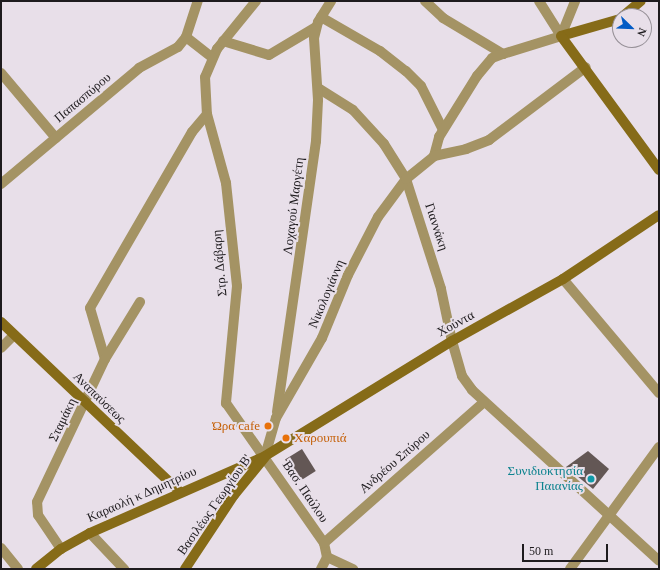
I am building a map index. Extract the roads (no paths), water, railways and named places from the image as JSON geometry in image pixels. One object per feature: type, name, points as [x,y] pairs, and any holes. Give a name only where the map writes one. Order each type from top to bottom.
[{"type":"street","points":[[198,1],[186,37],[212,57]]},
{"type":"street","name":"Στρ. Δάβαρη","points":[[256,1],[212,57],[205,77],[207,114],[226,183],[237,286],[226,403],[265,456]]},
{"type":"street","name":"Λοχαγού Μαργέτη","points":[[276,418],[306,220],[316,141],[318,88],[314,47],[316,27],[331,1]]},
{"type":"street","points":[[425,1],[443,18],[503,54]]},
{"type":"street","points":[[539,1],[561,36],[586,67],[659,170]]},
{"type":"street","points":[[561,36],[575,1]]},
{"type":"street","points":[[633,8],[641,1]]},
{"type":"street","points":[[321,17],[380,51],[406,71],[422,86],[443,130]]},
{"type":"street","points":[[434,156],[443,130],[477,76],[492,58],[612,20]]},
{"type":"street","points":[[224,41],[269,56],[316,27]]},
{"type":"street","name":"Παπασπύρου","points":[[1,184],[139,68],[178,47],[186,37]]},
{"type":"street","name":"Νικολογιάννη","points":[[265,456],[276,418],[322,338],[348,275],[378,217],[406,179],[434,156],[482,144],[586,67]]},
{"type":"street","points":[[1,73],[56,138]]},
{"type":"street","name":"Γιαννάκη","points":[[318,88],[352,110],[384,144],[406,179],[441,289],[452,341],[462,376],[484,402],[659,560]]},
{"type":"street","points":[[105,359],[90,308],[192,132],[207,114]]},
{"type":"street","name":"Χούντα","points":[[265,456],[452,341],[564,279],[659,215]]},
{"type":"street","points":[[564,279],[659,393]]},
{"type":"street","name":"Σταμάκη","points":[[61,549],[36,507],[105,359],[140,302]]},
{"type":"street","name":"Αναπαύσεως","points":[[1,322],[85,404],[180,492]]},
{"type":"street","points":[[1,348],[14,334]]},
{"type":"street","name":"Ανδρέου Σπύρου","points":[[324,543],[484,402]]},
{"type":"street","points":[[570,569],[659,447]]},
{"type":"street","name":"Καραολή κ Δημητρίου","points":[[36,569],[61,549],[90,533],[180,492],[265,456]]},
{"type":"street","name":"Βασ. Παύλου","points":[[265,456],[324,543]]},
{"type":"street","name":"Βασιλέως Γεωργίου Β'","points":[[185,569],[234,495],[265,456]]},
{"type":"street","points":[[90,533],[124,569]]},
{"type":"street","points":[[321,569],[327,557],[324,543]]},
{"type":"street","points":[[1,548],[18,569]]},
{"type":"street","points":[[327,557],[353,569]]},
{"type":"place","name":"Ώρα cafe","points":[[268,426]]},
{"type":"place","name":"Χαρουπιά","points":[[286,438]]},
{"type":"place","name":"Συνιδιοκτησία Παιανίας","points":[[591,479]]}]
